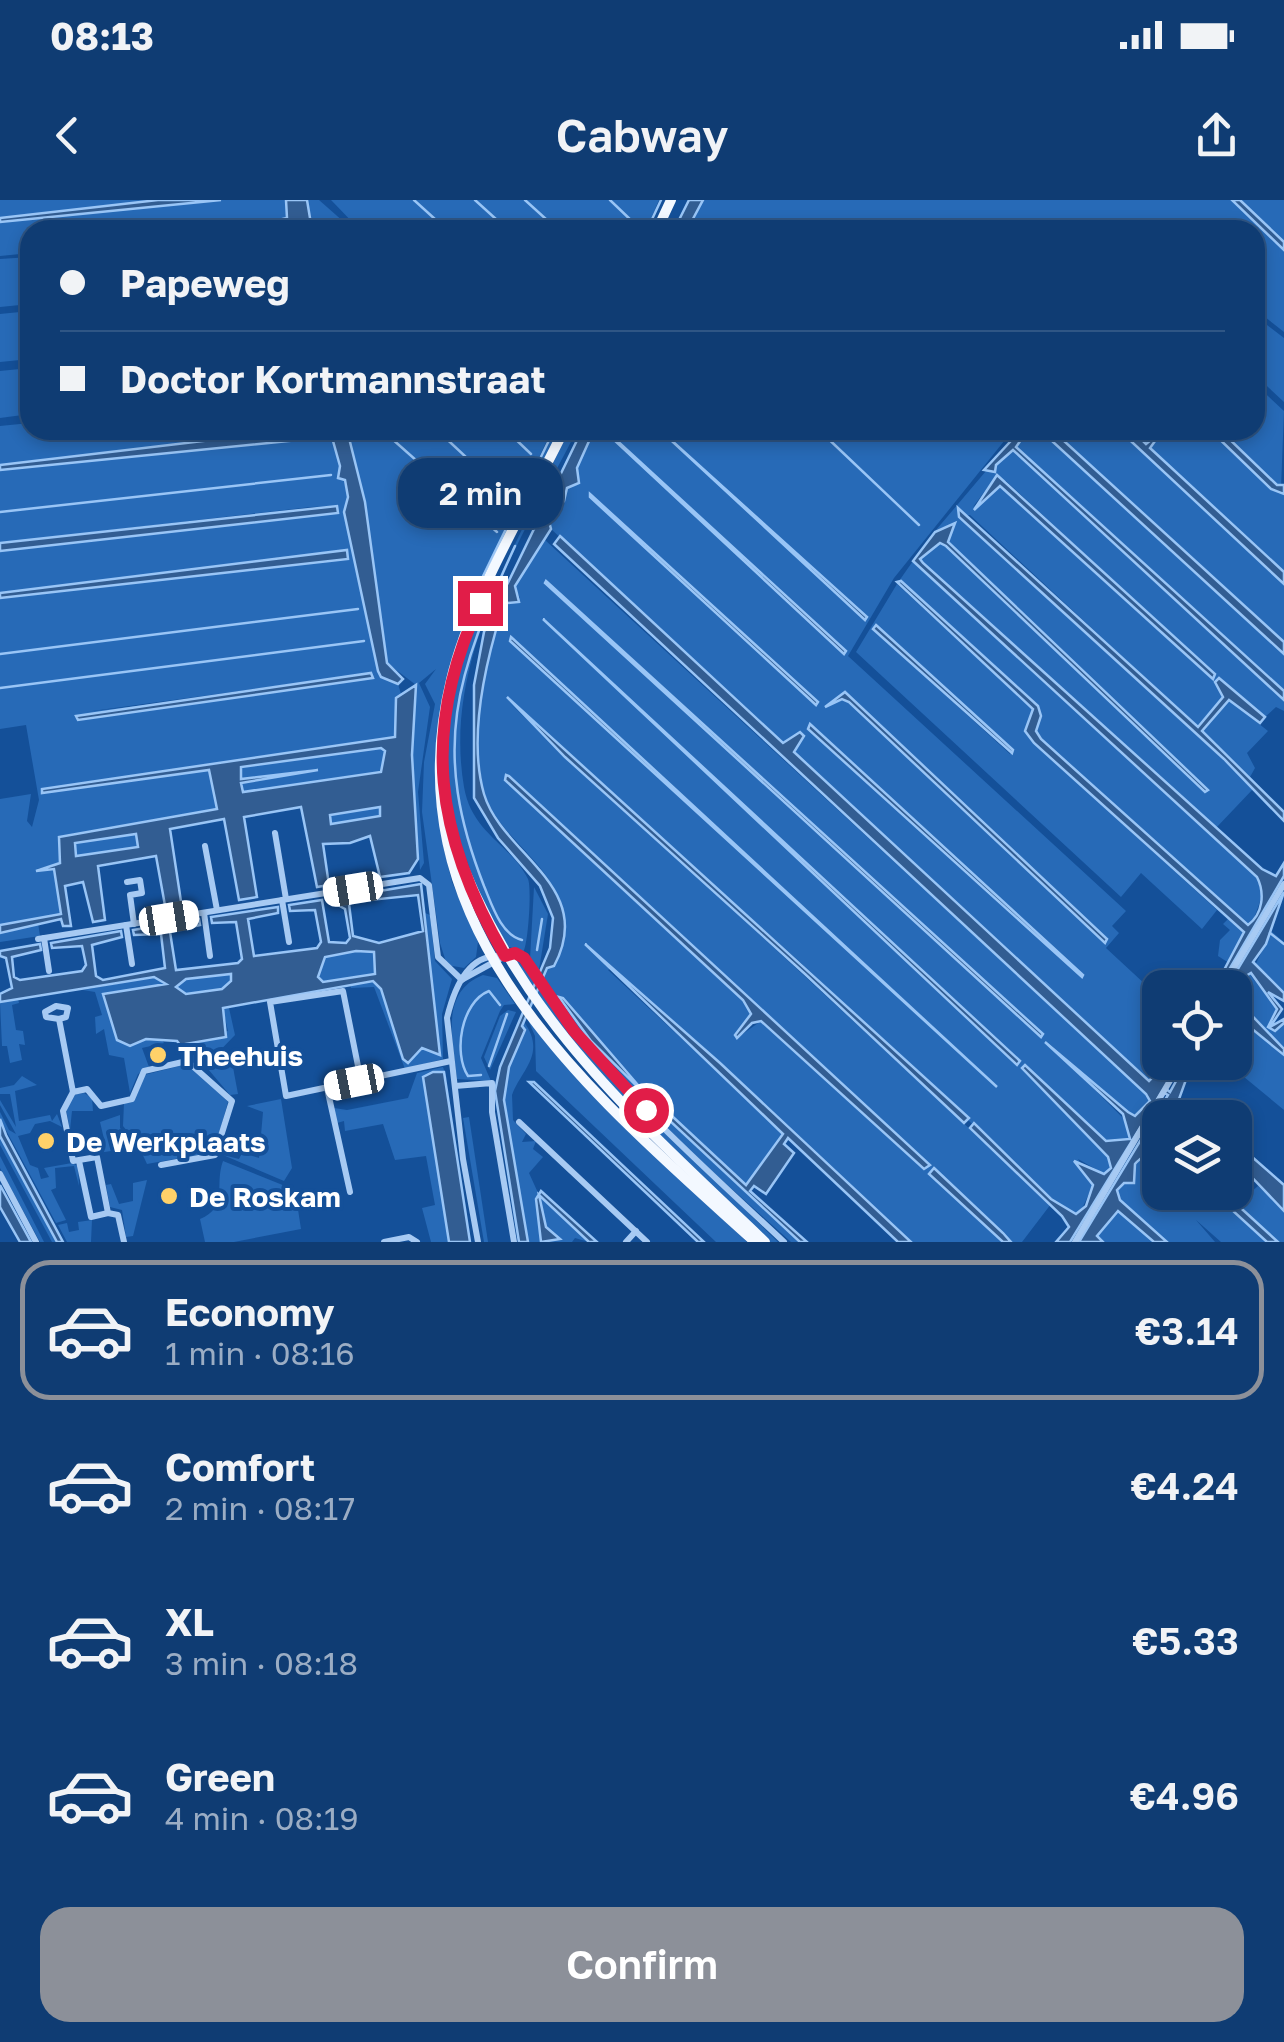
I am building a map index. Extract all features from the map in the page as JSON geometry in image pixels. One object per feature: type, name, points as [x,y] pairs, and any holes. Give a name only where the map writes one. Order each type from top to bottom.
[{"type":"main road","points":[[559,440],[468,628],[451,678],[442,738],[451,870],[491,961],[519,1004],[614,1111],[755,1242]]},
{"type":"main road","points":[[446,822],[470,891],[534,1001],[623,1106],[765,1242]]},
{"type":"street","points":[[275,833],[289,942]]},
{"type":"street","points":[[205,846],[217,910]]},
{"type":"street","points":[[127,882],[140,880],[142,893],[130,895],[132,964]]},
{"type":"street","points":[[49,971],[41,938],[426,880],[438,956],[462,980]]},
{"type":"street","points":[[1233,970],[1284,884]]},
{"type":"street","points":[[204,913],[210,956]]},
{"type":"street","points":[[478,1242],[447,1018],[462,980],[491,961],[518,954],[574,1031],[667,1132],[784,1242]]},
{"type":"street","points":[[360,1081],[343,991],[270,1002],[286,1096],[360,1081],[451,1061]]},
{"type":"street","points":[[59,1019],[74,1092],[63,1111],[73,1161],[97,1158],[108,1213]]},
{"type":"street","points":[[74,1092],[87,1089],[102,1106],[132,1100],[144,1071],[187,1061],[232,1100],[215,1155],[161,1165]]},
{"type":"street","points":[[1075,1242],[1172,1080]]},
{"type":"street","points":[[454,1086],[492,1083],[492,1112],[514,1242]]},
{"type":"street","points":[[327,1088],[350,1192]]},
{"type":"street","points":[[518,1122],[647,1242]]},
{"type":"street","points":[[79,1161],[91,1217],[118,1214],[124,1242]]},
{"type":"street","points":[[0,1174],[36,1242]]},
{"type":"street","points":[[626,1242],[636,1231]]},
{"type":"street","points":[[384,1242],[416,1240]]},
{"type":"shaded area","points":[[0,200],[158,200],[0,218]]},
{"type":"shaded area","points":[[158,200],[221,200],[0,222],[0,218]]},
{"type":"shaded area","points":[[221,200],[286,200],[287,218],[281,220],[20,220]]},
{"type":"shaded area","points":[[286,200],[307,200],[310,220],[278,220],[287,218]]},
{"type":"shaded area","points":[[307,200],[319,200],[342,220],[310,220]]},
{"type":"shaded area","points":[[331,200],[659,200],[650,220],[350,220]]},
{"type":"shaded area","points":[[689,200],[703,200],[692,220],[679,220]]},
{"type":"shaded area","points":[[703,200],[1284,200],[1284,332],[1265,317],[1265,220],[692,220]]},
{"type":"shaded area","points":[[1232,200],[1240,200],[1261,220],[1253,220]]},
{"type":"shaded area","points":[[20,220],[20,254],[0,256],[0,222]]},
{"type":"shaded area","points":[[1265,224],[1284,242],[1284,250],[1265,232]]},
{"type":"shaded area","points":[[20,258],[20,305],[0,307],[0,259]]},
{"type":"shaded area","points":[[20,312],[20,360],[0,362],[0,314]]},
{"type":"shaded area","points":[[1265,324],[1284,338],[1284,402],[1265,384]]},
{"type":"shaded area","points":[[20,369],[20,415],[0,418],[0,371]]},
{"type":"shaded area","points":[[1265,393],[1284,411],[1281,488],[1231,440],[1265,440]]},
{"type":"shaded area","points":[[20,424],[20,440],[211,440],[0,465],[0,426]]},
{"type":"shaded area","points":[[211,440],[298,440],[0,470],[0,465]]},
{"type":"shaded area","points":[[298,440],[333,440],[348,497],[344,512],[379,671],[398,684],[401,694],[396,698],[395,737],[42,791],[210,770],[217,809],[61,836],[60,863],[37,869],[54,869],[61,914],[0,930],[0,799],[31,794],[27,821],[32,827],[39,800],[26,725],[0,729],[0,598],[347,559],[346,550],[0,593],[0,551],[338,513],[337,506],[0,543],[0,470]],"holes":[[[371,673],[372,678],[85,712]]]},
{"type":"shaded area","points":[[350,440],[547,440],[466,611],[550,440],[555,440],[449,670],[441,707],[436,765],[443,846],[452,882],[478,942],[476,957],[464,968],[447,965],[440,943],[422,812],[424,762],[435,704],[425,684],[436,669],[419,683],[430,707],[418,792],[424,863],[420,870],[412,755],[416,685],[387,663],[365,502]]},
{"type":"shaded area","points":[[350,440],[365,502],[387,663],[403,679],[398,684],[381,677],[378,671],[344,512],[348,497],[345,480],[338,478],[340,466],[333,441]]},
{"type":"shaded area","points":[[564,440],[572,440],[492,601],[465,692],[460,739],[468,803],[528,879],[529,917],[523,952],[501,944],[470,869],[451,803],[447,735],[463,654]]},
{"type":"shaded area","points":[[577,440],[590,440],[577,468],[579,483],[567,488],[564,501],[549,521],[551,529],[515,586],[519,602],[507,603],[501,613],[484,678],[478,726],[479,772],[494,816],[542,873],[564,914],[564,938],[554,966],[547,968],[522,1026],[525,1030],[509,1067],[504,1100],[528,1242],[519,1242],[495,1091],[500,1067],[550,948],[553,918],[540,886],[498,838],[474,798],[474,685],[484,632]]},
{"type":"shaded area","points":[[590,440],[1005,440],[894,578],[848,656],[1126,911],[1112,926],[1119,933],[1106,948],[1142,981],[1142,1075],[793,751],[804,735],[800,732],[783,743],[551,529],[549,521],[564,501],[567,487],[579,480],[577,468]]},
{"type":"shaded area","points":[[614,440],[846,651],[844,654]]},
{"type":"shaded area","points":[[671,440],[867,617],[865,620]]},
{"type":"shaded area","points":[[1012,440],[1021,440],[1016,447],[1284,691],[1284,700],[1013,450],[996,465],[995,472],[984,470]]},
{"type":"shaded area","points":[[1021,440],[1051,440],[1284,654],[1284,691],[1016,447]]},
{"type":"shaded area","points":[[1051,440],[1063,440],[1284,642],[1284,654]]},
{"type":"shaded area","points":[[1063,440],[1130,440],[1284,584],[1284,642]]},
{"type":"shaded area","points":[[1130,440],[1146,444],[1156,440],[1150,448],[1284,572],[1284,584]]},
{"type":"shaded area","points":[[1155,440],[1220,440],[1271,489],[1284,494],[1284,572],[1149,448]]},
{"type":"shaded area","points":[[1220,440],[1230,440],[1277,485],[1284,485],[1284,494],[1271,489]]},
{"type":"shaded area","points":[[1013,450],[1284,700],[1284,711],[1276,707],[1265,717],[1219,678],[1223,697],[1199,728],[970,515],[959,517],[1254,788],[1215,829],[919,559],[941,543],[946,546],[1207,790],[948,542],[955,523],[936,530],[986,471],[996,471],[996,465]],"holes":[[[993,480],[1006,481],[1215,674],[1213,678],[1000,486],[973,507]]]},
{"type":"shaded area","points":[[997,475],[1215,674],[1213,679],[1000,486],[974,510]]},
{"type":"shaded area","points":[[590,497],[818,702],[816,705]]},
{"type":"shaded area","points":[[337,506],[338,513],[0,551],[0,543]]},
{"type":"shaded area","points":[[958,508],[1198,727],[1223,697],[1215,682],[1219,678],[1265,717],[1260,723],[1229,700],[1202,731],[1284,812],[1284,821],[1224,759],[959,517]]},
{"type":"shaded area","points":[[955,523],[948,542],[1208,790],[1205,792],[946,546],[940,543],[920,559],[923,563],[1262,869],[1276,876],[1284,863],[1284,876],[1229,970],[1224,970],[1244,932],[1034,743],[1025,731],[1033,709],[897,582],[901,581],[1038,706],[1041,716],[1036,731],[1041,739],[1248,925],[1261,903],[1257,877],[913,561],[935,532]]},
{"type":"shaded area","points":[[560,536],[783,743],[800,732],[804,736],[794,752],[1142,1075],[1142,1080],[1169,1080],[1165,1088],[1170,1092],[1177,1080],[1186,1080],[1180,1100],[1165,1100],[1168,1095],[1162,1092],[1157,1100],[1149,1100],[554,544]]},
{"type":"shaded area","points":[[545,540],[1146,1094],[1149,1100],[1142,1100],[1142,1109],[1135,1116],[1046,1041],[1130,1125],[1128,1141],[1106,1141],[1025,1066],[1022,1068],[1107,1157],[1111,1168],[1104,1174],[1078,1159],[1093,1185],[1080,1213],[1067,1213],[800,962],[505,699],[1051,1204],[1022,1242],[1011,1242],[930,1174],[1003,1242],[911,1242],[612,968],[608,970],[784,1134],[746,1185],[659,1104],[800,1242],[791,1242],[625,1087],[541,981],[547,968],[556,963],[562,923],[557,896],[542,870],[500,822],[484,791],[479,736],[484,675],[498,621],[507,603],[520,598],[514,586],[535,548]],"holes":[[[512,637],[997,1086],[510,641]],[[505,776],[509,776],[929,1165],[924,1169],[761,1021],[737,1038],[751,1014],[743,1000]],[[563,998],[650,1099],[616,1068],[561,1003]]]},
{"type":"shaded area","points":[[347,550],[348,559],[0,598],[0,593]]},
{"type":"shaded area","points":[[913,561],[1257,877],[1262,896],[1252,924],[1248,926],[1041,739],[1036,731],[1041,716],[1038,706],[899,581]]},
{"type":"shaded area","points":[[545,583],[1043,1034],[1041,1037]]},
{"type":"shaded area","points":[[897,584],[1033,709],[1025,731],[1034,743],[1217,910],[1202,929],[1141,873],[1121,897],[856,652]],"holes":[[[876,626],[1013,749],[1010,754],[874,630]]]},
{"type":"shaded area","points":[[543,619],[1020,1061],[1017,1065]]},
{"type":"shaded area","points":[[876,625],[1013,750],[1012,753],[873,629]]},
{"type":"shaded area","points":[[511,637],[997,1087],[510,641]]},
{"type":"shaded area","points":[[371,673],[373,678],[78,720],[76,716]]},
{"type":"shaded area","points":[[416,685],[412,755],[418,859],[409,873],[380,877],[370,836],[350,843],[323,844],[329,885],[317,887],[301,807],[244,817],[257,897],[239,900],[224,819],[170,829],[182,908],[166,911],[156,856],[98,866],[105,920],[93,922],[83,882],[65,886],[71,926],[63,926],[61,919],[0,933],[0,925],[61,914],[54,869],[36,871],[60,863],[59,837],[217,809],[209,770],[42,793],[42,789],[395,737],[396,698]],"holes":[[[381,748],[385,751],[381,772],[243,792],[241,783],[318,770],[241,779],[241,767]],[[380,807],[380,816],[331,824],[330,815]],[[136,834],[138,847],[76,856],[75,843]]]},
{"type":"shaded area","points":[[845,692],[1107,939],[1105,943],[849,702],[842,699],[825,707]]},
{"type":"shaded area","points":[[507,697],[969,1118],[964,1123],[565,757]]},
{"type":"shaded area","points":[[1229,700],[1268,731],[1247,753],[1255,768],[1250,777],[1202,730]]},
{"type":"shaded area","points":[[810,724],[1083,975],[1082,977],[808,729]]},
{"type":"shaded area","points":[[381,748],[385,751],[381,772],[243,792],[241,783],[316,769],[240,779],[241,767]]},
{"type":"shaded area","points":[[506,775],[930,1165],[924,1169],[761,1021],[752,1023],[737,1038],[735,1035],[751,1014],[743,1000],[505,780]]},
{"type":"shaded area","points":[[380,806],[381,816],[331,825],[330,815]]},
{"type":"shaded area","points":[[136,834],[138,847],[76,856],[74,843]]},
{"type":"shaded area","points":[[421,884],[440,1055],[422,1048],[408,1063],[403,1059],[381,989],[373,981],[223,1008],[226,1037],[180,1045],[177,1041],[146,1039],[130,1046],[117,1040],[103,994],[166,984],[154,977],[0,1002],[0,994],[12,988],[6,958],[0,956],[0,951],[40,944],[41,950],[12,957],[14,977],[20,980],[82,971],[86,965],[82,946],[52,948],[51,943],[121,931],[122,937],[92,945],[96,976],[103,980],[165,968],[161,934],[134,935],[133,930],[199,919],[200,925],[170,932],[176,970],[238,963],[242,959],[236,922],[212,923],[211,917],[278,907],[278,913],[248,919],[254,956],[317,948],[321,942],[315,910],[290,911],[289,905],[322,900],[329,942],[346,943],[350,938],[345,909],[334,898],[358,894],[358,900],[349,904],[353,936],[379,943],[423,931],[418,895],[370,900],[368,893]],"holes":[[[374,952],[375,974],[323,982],[318,977],[325,957]],[[231,974],[231,981],[222,989],[186,994],[176,987],[186,979]]]},
{"type":"shaded area","points":[[534,887],[548,914],[538,976],[530,959]]},
{"type":"shaded area","points":[[1284,892],[1266,944],[1253,962],[1284,993],[1284,1001],[1268,992],[1282,1009],[1270,1027],[1284,1019],[1275,1031],[1268,1027],[1277,1009],[1252,970],[1237,970]]},
{"type":"shaded area","points":[[425,913],[430,915],[435,961],[452,979],[442,1014],[443,1059],[405,1069],[374,987],[351,988],[350,984],[373,981],[381,989],[410,1057],[422,1048],[440,1055]]},
{"type":"shaded area","points":[[1228,919],[1244,933],[1229,963],[1218,956],[1220,940],[1230,930],[1223,924]]},
{"type":"shaded area","points":[[38,923],[40,936],[0,942],[0,933]]},
{"type":"shaded area","points":[[1271,931],[1284,942],[1284,993],[1254,968]]},
{"type":"shaded area","points":[[585,944],[720,1063],[911,1242],[898,1242],[788,1138],[784,1144],[794,1153],[766,1194],[754,1186],[750,1191],[807,1242],[800,1242],[656,1108],[658,1103],[746,1185],[783,1134]]},
{"type":"shaded area","points":[[374,952],[375,974],[323,982],[318,977],[325,957]]},
{"type":"shaded area","points":[[516,958],[604,1071],[778,1242],[770,1242],[705,1183],[573,1046],[513,960]]},
{"type":"shaded area","points":[[231,973],[231,981],[222,989],[187,994],[176,987],[186,979]]},
{"type":"shaded area","points":[[483,975],[497,978],[515,1004],[504,1005],[500,1011],[481,1058],[491,1081],[457,1079],[452,1034],[454,1006],[469,983]]},
{"type":"shaded area","points":[[155,977],[167,984],[104,1000],[117,1040],[161,1039],[164,1043],[142,1048],[149,1067],[138,1074],[130,1093],[124,1058],[109,1055],[104,1029],[96,1034],[95,1017],[102,1015],[95,992],[83,990]]},
{"type":"shaded area","points":[[1252,977],[1277,1009],[1268,1027],[1275,1031],[1284,1023],[1284,1049],[1252,1018]]},
{"type":"shaded area","points":[[559,997],[563,998],[650,1099],[591,1041]]},
{"type":"shaded area","points":[[18,999],[19,1003],[12,1005],[16,1030],[23,1031],[25,1045],[19,1044],[22,1060],[10,1063],[7,1046],[2,1046],[0,1002]]},
{"type":"shaded area","points":[[229,1008],[235,1035],[205,1066],[182,1060],[178,1040],[228,1031],[223,1009]]},
{"type":"shaded area","points":[[508,1010],[516,1012],[490,1070],[484,1057],[500,1016]]},
{"type":"shaded area","points":[[1252,1016],[1284,1049],[1284,1055],[1252,1029]]},
{"type":"shaded area","points":[[528,1020],[588,1091],[747,1242],[716,1242],[536,1071],[535,1036]]},
{"type":"shaded area","points":[[524,1022],[533,1053],[512,1095],[513,1120],[526,1134],[522,1142],[536,1141],[533,1149],[543,1157],[529,1173],[539,1195],[589,1242],[575,1238],[572,1242],[528,1242],[504,1100],[509,1067]]},
{"type":"shaded area","points":[[1252,1029],[1284,1055],[1284,1110],[1248,1080],[1252,1080]]},
{"type":"shaded area","points":[[1045,1042],[1135,1116],[1142,1109],[1142,1125],[1070,1242],[1056,1242],[1069,1227],[1062,1216],[970,1128],[974,1123],[1051,1199],[1076,1214],[1086,1206],[1093,1185],[1074,1161],[1104,1174],[1111,1168],[1108,1157],[1022,1068],[1025,1065],[1106,1141],[1130,1139],[1123,1114]]},
{"type":"shaded area","points":[[228,1049],[238,1094],[230,1095],[208,1069]]},
{"type":"shaded area","points":[[191,1063],[228,1102],[214,1152],[147,1164],[138,1145],[149,1133],[136,1142],[123,1126],[124,1103],[134,1101],[144,1075]]},
{"type":"shaded area","points":[[443,1067],[448,1082],[444,1072],[424,1077],[449,1242],[431,1242],[422,1208],[435,1205],[426,1156],[395,1160],[383,1124],[345,1131],[344,1121],[337,1123],[334,1108],[347,1110],[408,1098],[417,1073]]},
{"type":"shaded area","points":[[444,1072],[470,1242],[449,1242],[423,1077]]},
{"type":"shaded area","points":[[22,1076],[37,1085],[15,1091],[19,1121],[50,1115],[52,1121],[57,1114],[62,1127],[50,1121],[35,1124],[30,1133],[18,1136],[30,1165],[38,1168],[41,1179],[49,1177],[44,1168],[72,1163],[78,1166],[79,1186],[74,1166],[55,1168],[56,1188],[51,1190],[66,1220],[56,1223],[0,1119],[0,1112],[9,1130],[16,1134],[0,1105],[0,1100],[16,1127],[10,1094],[0,1094],[0,1088],[14,1085]]},
{"type":"shaded area","points":[[529,1082],[534,1082],[704,1242],[698,1242]]},
{"type":"shaded area","points":[[84,1093],[92,1098],[93,1111],[72,1111],[70,1130],[66,1109],[72,1095]]},
{"type":"shaded area","points":[[281,1099],[292,1168],[284,1181],[223,1155],[239,1159],[242,1153],[259,1158],[263,1112],[247,1106]]},
{"type":"shaded area","points":[[120,1115],[120,1128],[132,1144],[125,1147],[123,1140],[110,1142],[111,1151],[98,1153],[96,1141],[104,1139],[100,1122]]},
{"type":"shaded area","points":[[469,1117],[488,1242],[484,1242],[463,1118]]},
{"type":"shaded area","points":[[0,1119],[63,1242],[57,1242],[0,1136]]},
{"type":"shaded area","points":[[0,1136],[57,1242],[52,1242],[0,1145]]},
{"type":"shaded area","points":[[1142,1138],[1142,1157],[1135,1164],[1134,1183],[1124,1183],[1117,1190],[1120,1200],[1167,1242],[1154,1242],[1118,1211],[1097,1236],[1103,1242],[1079,1242]]},
{"type":"shaded area","points":[[0,1156],[44,1242],[40,1242],[0,1168]]},
{"type":"shaded area","points":[[1142,1157],[1142,1210],[1233,1210],[1267,1242],[1221,1242],[1196,1220],[1215,1242],[1167,1242],[1120,1200],[1117,1190],[1122,1184],[1134,1182],[1135,1164]]},
{"type":"shaded area","points":[[1252,1157],[1284,1185],[1284,1211],[1252,1177]]},
{"type":"shaded area","points":[[223,1161],[295,1190],[301,1229],[234,1242],[205,1242],[200,1219],[218,1202]]},
{"type":"shaded area","points":[[934,1168],[1011,1242],[1003,1242],[929,1174]]},
{"type":"shaded area","points":[[147,1180],[133,1236],[126,1237],[122,1210],[110,1207],[106,1185],[111,1184],[119,1204],[133,1201],[133,1183]]},
{"type":"shaded area","points":[[0,1185],[31,1242],[20,1242],[0,1207]]},
{"type":"shaded area","points":[[1258,1186],[1284,1211],[1284,1242],[1278,1242],[1241,1210],[1252,1210],[1252,1191]]},
{"type":"shaded area","points":[[541,1191],[597,1242],[589,1242],[539,1195],[546,1227],[560,1239],[541,1242],[536,1199]]},
{"type":"shaded area","points":[[1232,1210],[1243,1210],[1278,1242],[1267,1242]]},
{"type":"shaded area","points":[[1118,1211],[1154,1242],[1103,1242],[1097,1236]]},
{"type":"shaded area","points":[[92,1220],[91,1242],[67,1242],[58,1225],[67,1223],[69,1232],[79,1230],[78,1222]]},
{"type":"waterway","points":[[414,200],[436,220]]},
{"type":"waterway","points":[[475,200],[497,220]]},
{"type":"waterway","points":[[525,200],[547,220]]},
{"type":"waterway","points":[[610,200],[631,220]]},
{"type":"waterway","points":[[652,220],[661,200]]},
{"type":"waterway","points":[[393,440],[497,532]]},
{"type":"waterway","points":[[448,440],[512,500]]},
{"type":"waterway","points":[[516,440],[531,454]]},
{"type":"waterway","points":[[468,607],[549,440]]},
{"type":"waterway","points":[[830,440],[919,525]]},
{"type":"waterway","points":[[0,512],[331,475]]},
{"type":"waterway","points":[[515,546],[465,674],[455,752],[467,837],[484,886],[503,926],[522,940]]},
{"type":"waterway","points":[[0,654],[358,609]]},
{"type":"waterway","points":[[0,688],[364,641]]},
{"type":"waterway","points":[[537,950],[542,919]]},
{"type":"waterway","points":[[1270,933],[1284,944]]},
{"type":"waterway","points":[[481,1075],[468,1076],[463,1066],[462,1029],[479,997],[489,991],[500,1005]]},
{"type":"waterway","points":[[489,1066],[507,1014]]},
{"type":"place","name":"Theehuis","points":[[158,1055]]},
{"type":"place","name":"De Werkplaats","points":[[46,1141]]},
{"type":"place","name":"De Roskam","points":[[169,1196]]},
{"type":"route","points":[[480,603],[459,654],[446,704],[442,780],[446,822],[470,891],[505,956],[515,953],[524,958],[574,1031],[646,1110]]}]
